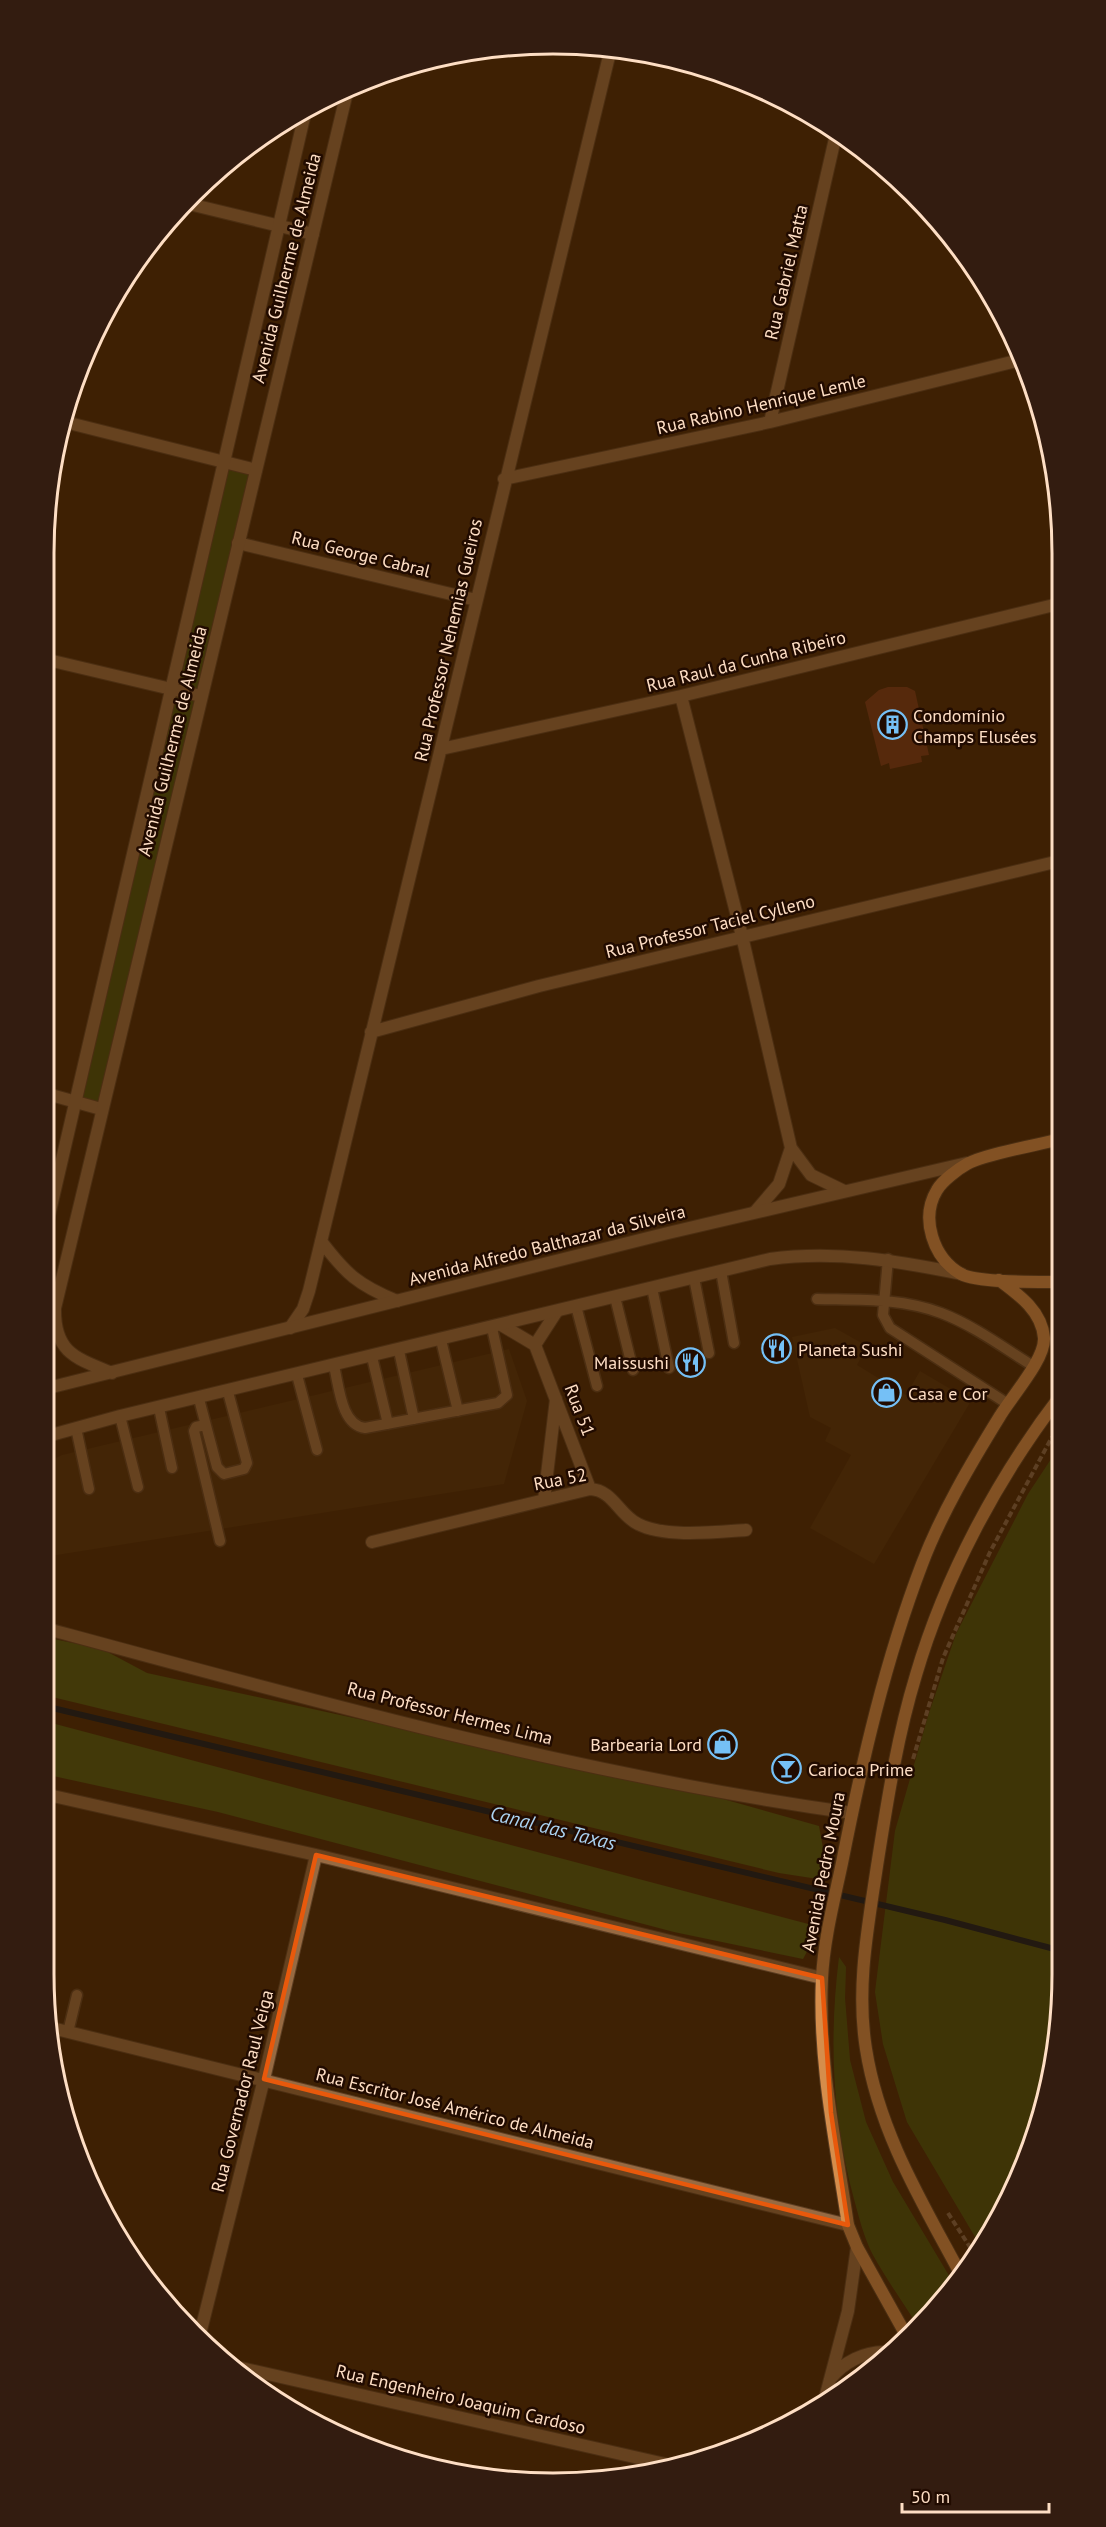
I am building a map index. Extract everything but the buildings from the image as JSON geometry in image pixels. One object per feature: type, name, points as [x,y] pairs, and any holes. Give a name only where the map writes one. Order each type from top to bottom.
[{"type":"main road","name":"Avenida Alfredo Balthazar da Silveira","points":[[968,1163],[1052,1141]]},
{"type":"main road","points":[[968,1163],[937,1190],[929,1208],[928,1220],[933,1240],[943,1258],[962,1274],[999,1280],[1052,1282]]},
{"type":"main road","name":"Avenida Pedro Moura","points":[[903,2330],[857,2247],[848,2225],[827,2082],[822,2026],[822,1978],[825,1950],[849,1826],[885,1672],[903,1612],[943,1519],[1008,1404],[1034,1366],[1044,1344],[1042,1329],[1028,1303],[999,1280]]},
{"type":"main road","points":[[957,2267],[910,2181],[888,2133],[866,2049],[861,2000],[864,1953],[884,1827],[915,1676],[947,1589],[993,1500],[1032,1435],[1052,1407]]},
{"type":"street","name":"Rua Professor Nehemias Gueiros","points":[[290,1328],[306,1300],[321,1241],[504,479],[609,57]]},
{"type":"street","name":"Avenida Guilherme de Almeida","points":[[112,1373],[74,1357],[63,1346],[54,1323],[55,1308],[345,99]]},
{"type":"street","name":"Avenida Guilherme de Almeida","points":[[54,1193],[303,122]]},
{"type":"street","name":"Rua Gabriel Matta","points":[[770,422],[834,141]]},
{"type":"street","points":[[195,206],[313,234]]},
{"type":"street","name":"Rua Rabino Henrique Lemle","points":[[504,479],[770,422],[1014,362]]},
{"type":"street","points":[[71,424],[256,470]]},
{"type":"street","name":"Rua George Cabral","points":[[238,543],[476,600]]},
{"type":"street","name":"Rua Raul da Cunha Ribeiro","points":[[441,749],[681,696],[1052,605]]},
{"type":"street","points":[[54,661],[201,696]]},
{"type":"street","points":[[681,696],[742,936],[791,1148],[812,1175],[844,1191]]},
{"type":"street","name":"Rua Professor Taciel Cylleno","points":[[371,1032],[539,986],[1052,863]]},
{"type":"street","points":[[54,1097],[101,1109]]},
{"type":"street","points":[[754,1212],[779,1184],[791,1148]]},
{"type":"street","name":"Avenida Alfredo Balthazar da Silveira","points":[[54,1387],[754,1212],[968,1163]]},
{"type":"street","points":[[321,1241],[343,1270],[366,1289],[397,1301]]},
{"type":"street","points":[[54,1434],[120,1416],[399,1351],[721,1271],[803,1255],[888,1259],[962,1274]]},
{"type":"street","points":[[497,1327],[535,1345],[557,1311]]},
{"type":"street","name":"Rua 51","points":[[535,1345],[590,1489]]},
{"type":"street","points":[[544,1500],[556,1398]]},
{"type":"street","name":"Rua 52","points":[[372,1542],[590,1489],[604,1492],[624,1514],[644,1527],[694,1534],[746,1530]]},
{"type":"street","name":"Rua Professor Hermes Lima","points":[[54,1631],[518,1750],[785,1804],[852,1813]]},
{"type":"street","points":[[54,1796],[316,1855],[822,1978]]},
{"type":"street","name":"Rua Governador Raul Veiga","points":[[201,2328],[264,2079],[316,1855]]},
{"type":"street","name":"Rua Escritor José Américo de Almeida","points":[[57,2029],[848,2225]]},
{"type":"street","points":[[826,2392],[848,2311],[857,2247]]},
{"type":"street","points":[[827,2384],[839,2368],[866,2354],[878,2353]]},
{"type":"street","name":"Rua Engenheiro Joaquim Cardoso","points":[[249,2370],[655,2462]]},
{"type":"lane","points":[[888,1259],[884,1301],[885,1320],[901,1337],[1008,1404]]},
{"type":"lane","points":[[721,1271],[734,1342]]},
{"type":"lane","points":[[694,1278],[709,1353]]},
{"type":"lane","points":[[652,1288],[669,1368]]},
{"type":"lane","points":[[615,1297],[633,1370]]},
{"type":"lane","points":[[817,1299],[884,1301],[918,1306],[942,1313],[1034,1366]]},
{"type":"lane","points":[[576,1306],[597,1386]]},
{"type":"lane","points":[[334,1366],[348,1420],[352,1425],[364,1428],[498,1403],[507,1395],[497,1327]]},
{"type":"lane","points":[[441,1340],[458,1411]]},
{"type":"lane","points":[[399,1351],[414,1419]]},
{"type":"lane","points":[[372,1357],[388,1424]]},
{"type":"lane","points":[[297,1375],[317,1450]]},
{"type":"lane","points":[[199,1399],[219,1471],[224,1474],[244,1469],[247,1458],[228,1392]]},
{"type":"lane","points":[[159,1408],[172,1468]]},
{"type":"lane","points":[[120,1416],[138,1487]]},
{"type":"lane","points":[[206,1425],[196,1427],[194,1431],[220,1541]]},
{"type":"lane","points":[[76,1428],[89,1489]]},
{"type":"lane","points":[[68,2032],[77,1995]]},
{"type":"path","points":[[910,1769],[943,1658],[990,1552],[1052,1438]]},
{"type":"path","points":[[944,2207],[970,2248]]},
{"type":"highlighted area","points":[[316,1855],[822,1978],[831,2113],[848,2225],[264,2079]]},
{"type":"shaded area","points":[[835,1328],[867,1346],[857,1365],[906,1395],[920,1371],[971,1401],[874,1564],[810,1528],[851,1455],[825,1441],[831,1428],[810,1417],[792,1337]]},
{"type":"shaded area","points":[[509,1349],[527,1401],[504,1484],[54,1555],[54,1459],[62,1455]]},
{"type":"green space","points":[[224,461],[256,470],[101,1109],[75,1102]]},
{"type":"green space","points":[[1052,1458],[1051,2007],[1042,2071],[1026,2134],[1001,2195],[976,2238],[907,2122],[883,2044],[875,1992],[895,1831],[929,1713],[956,1634],[1028,1494]]},
{"type":"green space","points":[[54,1639],[102,1649],[147,1673],[716,1797],[819,1826],[825,1859],[818,1879],[779,1873],[54,1697]]},
{"type":"green space","points":[[54,1724],[812,1925],[811,1944],[803,1959],[674,1932],[218,1812],[54,1776]]},
{"type":"green space","points":[[839,1957],[846,1967],[845,1998],[850,2060],[866,2122],[893,2182],[950,2277],[913,2319],[883,2273],[864,2235],[847,2169],[834,2078]]},
{"type":"waterway","name":"Canal das Taxas","points":[[54,1708],[945,1920],[1052,1948]]},
{"type":"place","name":"Condomínio Champs Elusées","points":[[892,725]]},
{"type":"place","name":"Planeta Sushi","points":[[777,1349]]},
{"type":"place","name":"Maissushi","points":[[690,1362]]},
{"type":"place","name":"Casa e Cor","points":[[887,1393]]},
{"type":"place","name":"Barbearia Lord","points":[[723,1744]]},
{"type":"place","name":"Carioca Prime","points":[[787,1769]]}]
